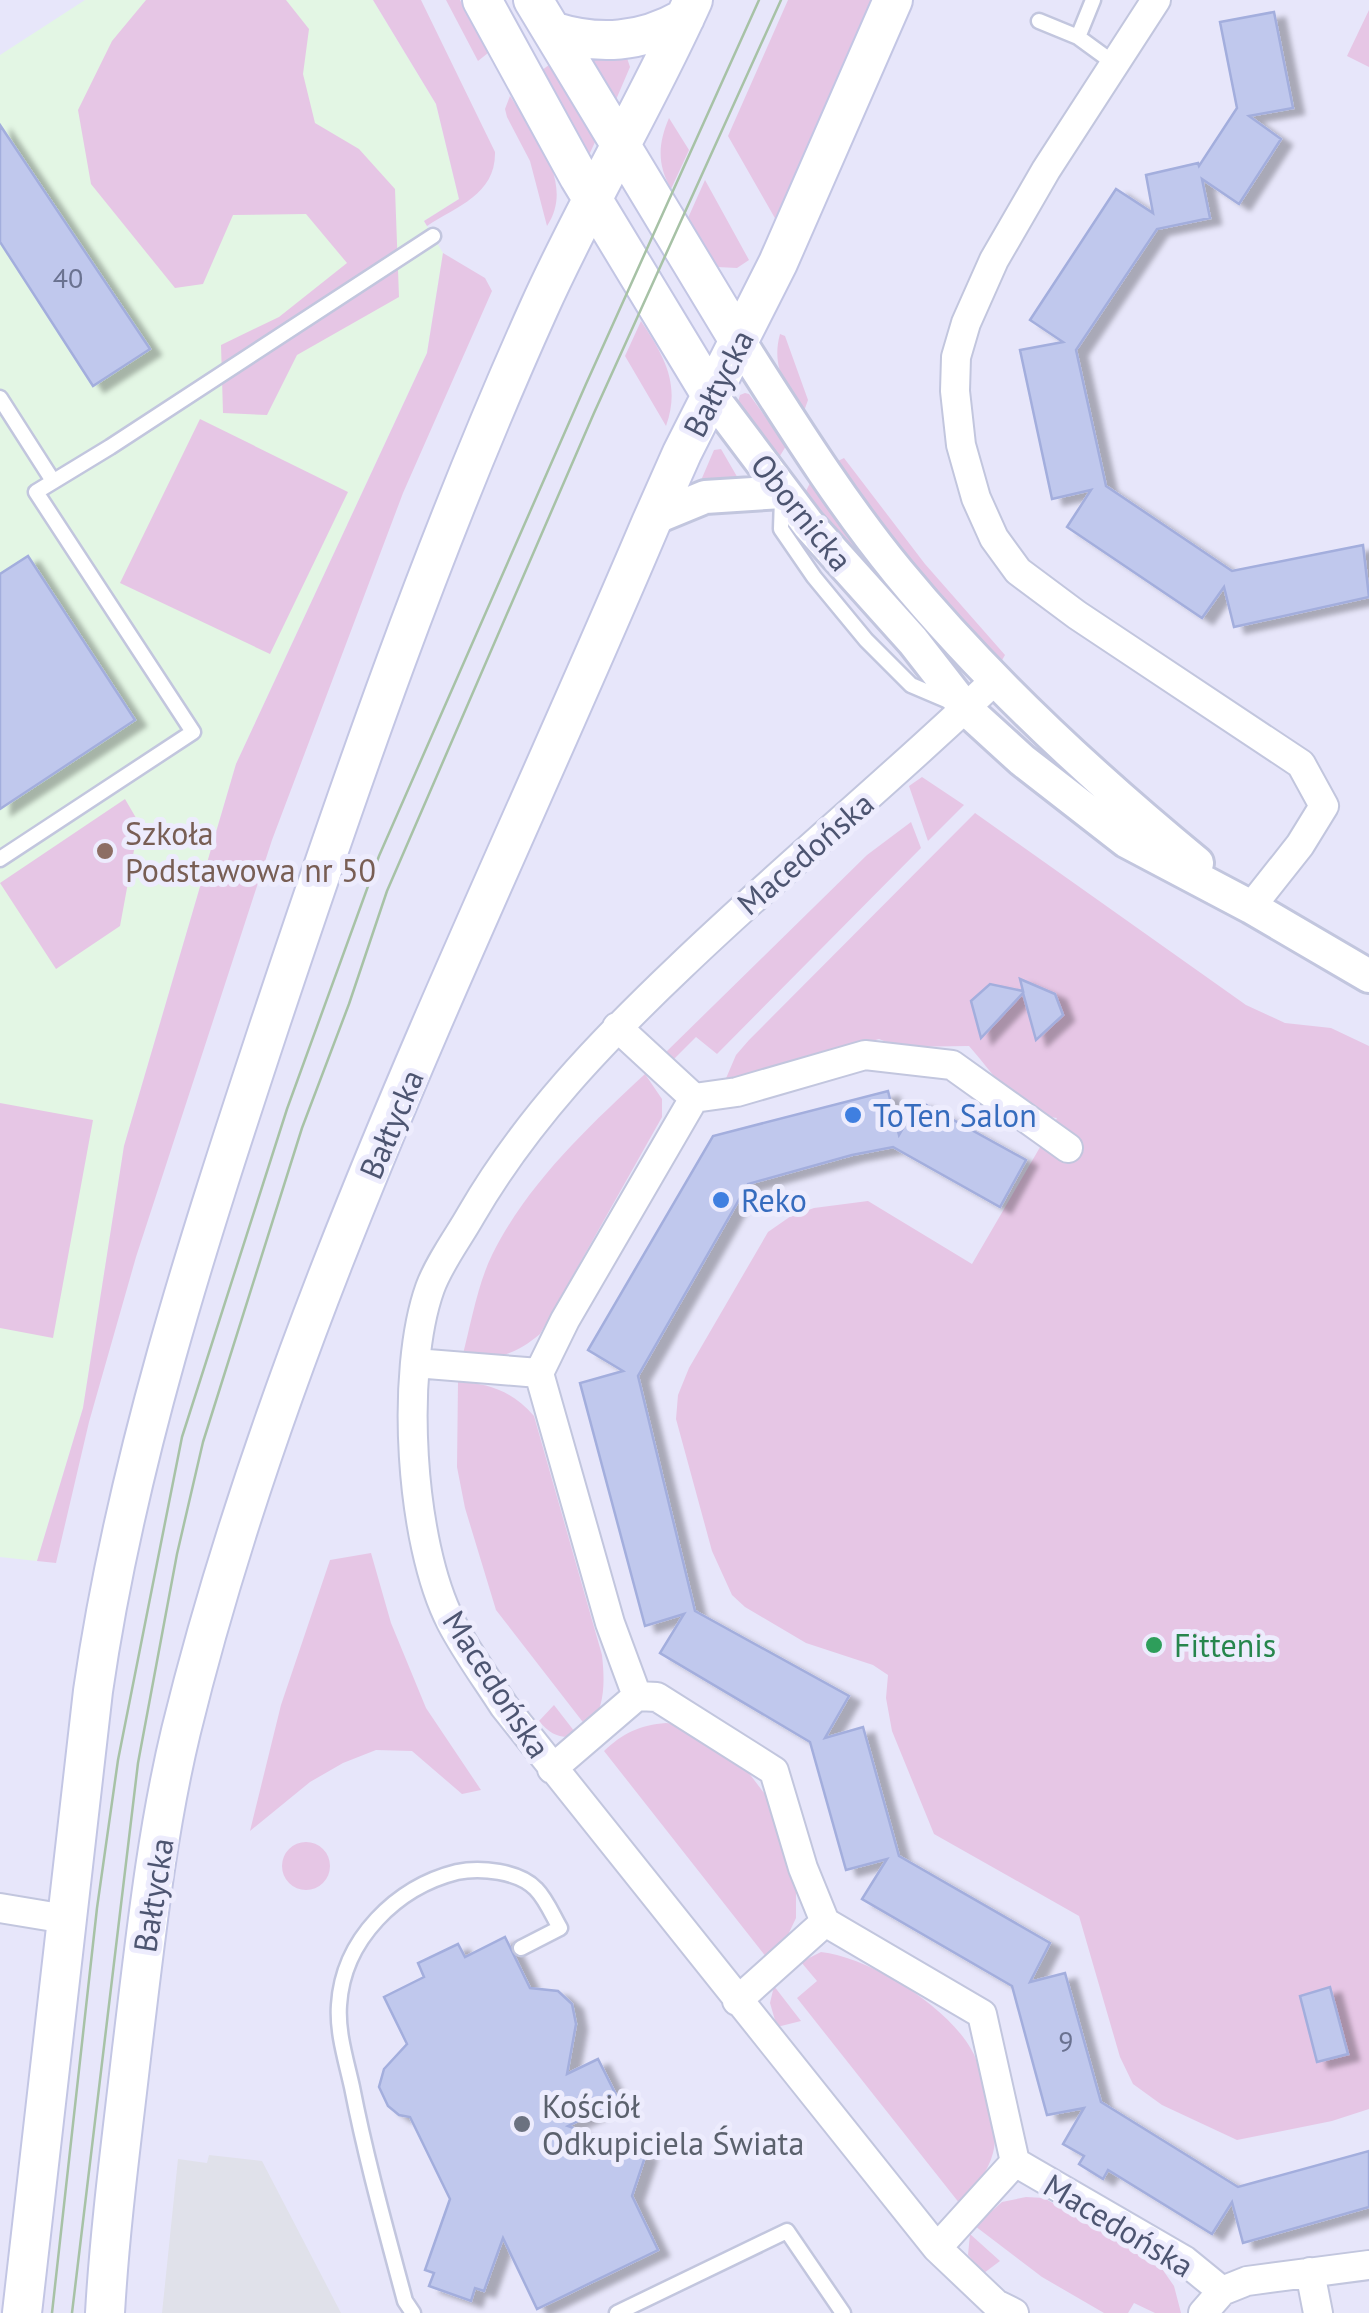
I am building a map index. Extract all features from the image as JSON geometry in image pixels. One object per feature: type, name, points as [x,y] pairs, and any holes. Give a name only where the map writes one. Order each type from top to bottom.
[{"type":"main road","name":"Obornicka","points":[[482,0],[594,201],[711,395]]},
{"type":"main road","name":"Bałtycka","points":[[105,2313],[150,1893],[181,1734],[226,1566],[266,1440],[343,1233],[654,518],[785,247],[893,0]]},
{"type":"main road","points":[[542,15],[586,40],[625,40],[666,28],[689,9]]},
{"type":"main road","points":[[22,2313],[103,1618],[147,1421],[218,1182],[319,876],[416,603],[542,302],[689,9]]},
{"type":"main road","name":"Obornicka","points":[[542,15],[738,341]]},
{"type":"street","points":[[1156,0],[994,260],[966,324],[956,358],[955,392],[961,446],[976,498],[994,538],[1018,571],[1077,615],[1301,764],[1324,806],[1251,907]]},
{"type":"street","name":"Obornicka","points":[[738,341],[807,447],[897,571],[994,682],[1127,805],[1251,907]]},
{"type":"street","name":"Obornicka","points":[[711,395],[782,492],[914,641],[966,709],[1022,760],[1126,841],[1251,907],[1369,976]]},
{"type":"street","points":[[654,518],[705,496],[782,492]]},
{"type":"street","name":"Macedońska","points":[[994,682],[936,738],[746,904],[618,1026],[531,1124],[496,1172],[430,1286],[412,1390],[414,1471],[429,1554],[450,1620],[504,1706],[937,2248],[996,2304],[1014,2313]]},
{"type":"street","points":[[618,1026],[694,1098]]},
{"type":"street","points":[[694,1098],[737,1092],[865,1056],[935,1062],[952,1065],[1068,1148]]},
{"type":"street","points":[[694,1098],[565,1320],[539,1373],[610,1623],[637,1696],[657,1697],[774,1771],[803,1868],[826,1922],[736,2001]]},
{"type":"street","points":[[415,1363],[539,1373]]},
{"type":"street","name":"Macedońska","points":[[552,1768],[637,1696]]},
{"type":"street","points":[[0,1908],[66,1920]]},
{"type":"street","name":"Macedońska","points":[[826,1922],[982,2014],[1014,2162],[1184,2260],[1222,2291]]},
{"type":"street","name":"Macedońska","points":[[937,2248],[1014,2162]]},
{"type":"street","points":[[1203,2313],[1222,2291],[1248,2281],[1369,2265]]},
{"type":"street","points":[[1310,2272],[1318,2313]]},
{"type":"lane","points":[[1078,37],[1093,0]]},
{"type":"lane","points":[[1040,21],[1078,37],[1115,64]]},
{"type":"lane","points":[[0,859],[193,732],[36,492],[432,236]]},
{"type":"lane","points":[[0,398],[53,481]]},
{"type":"lane","points":[[413,2313],[404,2301],[339,2024],[339,2000],[350,1960],[382,1911],[419,1885],[462,1871],[507,1873],[536,1888],[560,1928],[521,1948]]},
{"type":"lane","points":[[617,2313],[787,2231],[843,2313]]},
{"type":"shaded area","name":"Szkoła Podstawowa nr 50","points":[[85,0],[373,0],[436,104],[459,199],[424,221],[443,253],[427,353],[236,764],[124,1146],[83,1408],[37,1561],[0,1557],[0,55]]},
{"type":"shaded area","points":[[146,0],[286,0],[309,29],[303,74],[315,123],[359,149],[395,189],[399,297],[297,355],[267,415],[223,413],[221,345],[279,317],[347,263],[306,214],[233,215],[203,284],[175,288],[91,184],[78,110],[112,41]]},
{"type":"shaded area","points":[[373,0],[421,0],[495,152],[494,166],[482,189],[427,226],[424,221],[459,199],[436,104]]},
{"type":"shaded area","points":[[446,0],[460,0],[488,53],[478,61]]},
{"type":"shaded area","points":[[788,0],[872,0],[776,220],[728,136]]},
{"type":"shaded area","points":[[1369,10],[1369,67],[1347,56]]},
{"type":"shaded area","points":[[586,55],[626,55],[630,67],[615,102]]},
{"type":"shaded area","points":[[554,61],[596,140],[589,155],[541,71]]},
{"type":"shaded area","points":[[510,96],[548,158],[554,175],[555,210],[547,226],[530,161],[507,117],[505,109]]},
{"type":"shaded area","points":[[669,118],[689,150],[671,189],[661,154]]},
{"type":"shaded area","points":[[705,180],[749,260],[737,268],[717,267],[688,218]]},
{"type":"shaded area","points":[[443,253],[485,278],[492,291],[403,493],[272,840],[136,1257],[89,1422],[56,1563],[37,1561],[83,1408],[124,1146],[236,764],[427,353]]},
{"type":"shaded area","points":[[641,321],[668,371],[672,397],[666,426],[625,356]]},
{"type":"shaded area","points":[[780,334],[785,336],[808,400],[803,414],[779,367]]},
{"type":"shaded area","points":[[745,393],[786,446],[775,464],[737,405],[740,395]]},
{"type":"shaded area","points":[[200,419],[348,492],[270,654],[120,583]]},
{"type":"shaded area","points":[[721,449],[739,480],[699,485],[714,450]]},
{"type":"shaded area","points":[[844,458],[925,564],[1005,655],[1001,662],[874,514],[836,462]]},
{"type":"shaded area","points":[[810,483],[875,569],[875,575],[802,499]]},
{"type":"shaded area","points":[[922,777],[964,805],[928,841],[909,786]]},
{"type":"shaded area","points":[[125,799],[139,823],[120,926],[56,969],[0,883]]},
{"type":"shaded area","points":[[975,813],[1246,1005],[1285,1023],[1331,1028],[1369,1046],[1369,2109],[1332,2121],[1237,2140],[1162,2105],[1133,2084],[1120,2057],[1079,1916],[934,1834],[892,1731],[886,1698],[888,1675],[873,1665],[806,1643],[745,1607],[732,1595],[712,1551],[676,1419],[678,1395],[689,1368],[768,1232],[791,1216],[814,1208],[868,1201],[972,1264],[1057,1118],[1019,1101],[969,1046],[899,1047],[879,1039],[724,1083],[736,1055],[749,1040]]},
{"type":"shaded area","points":[[911,822],[921,848],[717,1054],[696,1037],[672,1061],[664,1054],[867,855]]},
{"type":"shaded area","points":[[645,1074],[662,1099],[662,1117],[540,1334],[504,1355],[462,1358],[482,1279],[506,1229],[560,1158]]},
{"type":"shaded area","points":[[0,1103],[93,1120],[53,1338],[0,1328]]},
{"type":"shaded area","points":[[458,1382],[500,1390],[534,1416],[602,1655],[603,1694],[589,1730],[496,1610],[465,1508],[457,1467]]},
{"type":"shaded area","points":[[371,1553],[391,1623],[426,1708],[481,1790],[462,1794],[412,1751],[376,1750],[310,1782],[250,1831],[281,1705],[330,1560]]},
{"type":"shaded area","points":[[554,1705],[578,1736],[556,1735],[539,1721]]},
{"type":"shaded area","points":[[666,1723],[682,1725],[745,1768],[774,1806],[796,1892],[796,1918],[786,1939],[767,1958],[604,1751],[632,1731]]},
{"type":"shaded area","points":[[306,1842],[323,1849],[330,1866],[323,1883],[306,1890],[289,1883],[282,1866],[289,1849]]},
{"type":"shaded area","points":[[821,1952],[861,1963],[905,1986],[944,2016],[974,2055],[992,2120],[994,2146],[984,2174],[960,2204],[797,1998],[817,1981],[801,1962]]},
{"type":"shaded area","points":[[774,1986],[801,2021],[777,2027],[770,2003]]},
{"type":"shaded area","points":[[209,2155],[262,2161],[341,2313],[162,2313],[178,2159],[207,2163]]},
{"type":"shaded area","points":[[1044,2198],[1158,2263],[1174,2286],[1181,2313],[1155,2313],[1134,2303],[1128,2313],[1104,2313],[1042,2277],[975,2226],[1002,2202]]},
{"type":"shaded area","points":[[970,2234],[1000,2261],[984,2273],[968,2255]]},
{"type":"building","points":[[1274,12],[1293,108],[1249,116],[1281,139],[1239,204],[1202,179],[1210,218],[1157,229],[1076,350],[1106,486],[1232,571],[1363,545],[1369,597],[1234,627],[1224,587],[1202,618],[1067,527],[1091,490],[1052,499],[1020,350],[1063,342],[1030,320],[1116,189],[1153,213],[1146,175],[1198,163],[1199,166],[1237,108],[1220,22]]},
{"type":"building","points":[[0,125],[150,349],[93,386],[0,242]]},
{"type":"building","points":[[28,556],[135,720],[0,809],[0,574]]},
{"type":"building","points":[[1020,979],[1055,994],[1063,1015],[1036,1040],[1023,993],[981,1038],[971,1001],[990,984],[1023,991]]},
{"type":"building","points":[[888,1091],[899,1135],[919,1101],[1026,1160],[1000,1207],[893,1147],[748,1184],[638,1376],[695,1611],[849,1696],[825,1738],[863,1727],[899,1856],[1050,1943],[1030,1982],[1065,1973],[1101,2102],[1238,2187],[1369,2151],[1369,2207],[1243,2243],[1232,2202],[1212,2234],[1108,2170],[1103,2179],[1079,2164],[1084,2156],[1063,2144],[1084,2108],[1047,2115],[1012,1986],[862,1899],[887,1859],[846,1870],[810,1742],[660,1653],[684,1614],[645,1626],[580,1383],[623,1371],[588,1350],[713,1136]]},
{"type":"building","name":"Kościół Odkupiciela Świata","points":[[505,1937],[530,1988],[558,1991],[572,2004],[576,2024],[567,2074],[598,2059],[619,2101],[568,2126],[646,2154],[632,2196],[658,2250],[537,2309],[503,2238],[484,2291],[475,2288],[471,2301],[429,2286],[434,2273],[425,2270],[450,2199],[410,2117],[399,2115],[388,2106],[379,2087],[384,2069],[407,2044],[384,1997],[424,1977],[418,1963],[458,1944],[465,1957]]},
{"type":"building","points":[[1330,1987],[1348,2054],[1317,2062],[1300,1996]]},
{"type":"tram line","points":[[52,2313],[97,1908],[118,1760],[182,1437],[287,1109],[379,856],[759,0]]},
{"type":"tram line","points":[[72,2313],[138,1763],[177,1554],[203,1442],[302,1128],[387,891],[594,413],[781,0]]},
{"type":"place","name":"Szkoła Podstawowa nr 50","points":[[105,851]]},
{"type":"place","name":"ToTen Salon","points":[[853,1115]]},
{"type":"place","name":"Reko","points":[[721,1200]]},
{"type":"place","name":"Fittenis","points":[[1154,1645]]},
{"type":"place","name":"Kościół Odkupiciela Świata","points":[[522,2124]]}]
